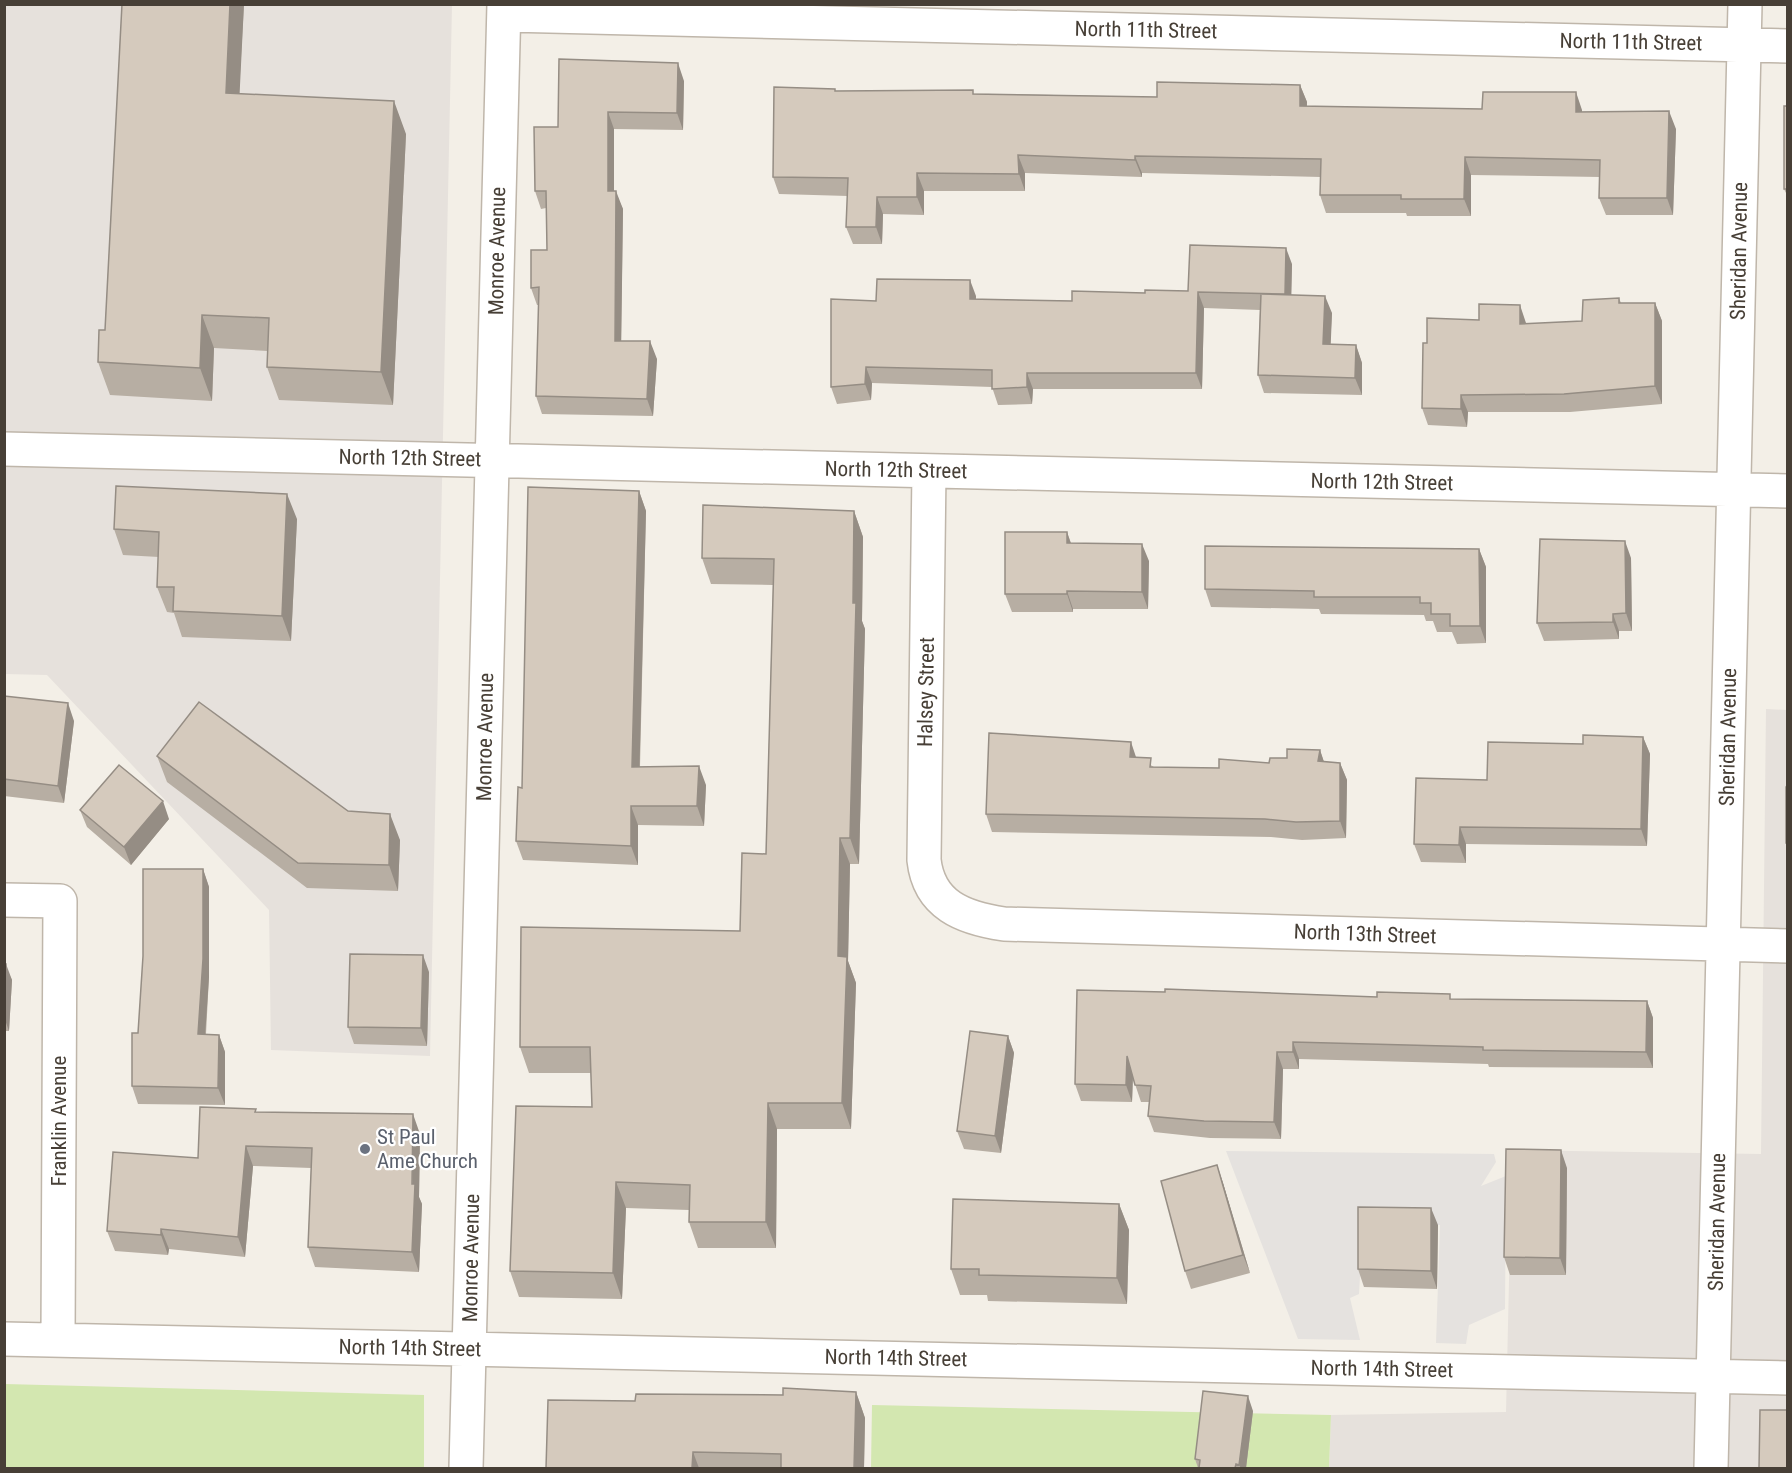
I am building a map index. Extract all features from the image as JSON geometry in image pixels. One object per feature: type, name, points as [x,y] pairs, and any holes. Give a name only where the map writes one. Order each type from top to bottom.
[{"type":"street","name":"Sheridan Avenue","points":[[1711,1468],[1745,4]]},
{"type":"street","name":"North 11th Street","points":[[504,10],[1788,46]]},
{"type":"street","name":"Monroe Avenue","points":[[466,1468],[504,10]]},
{"type":"street","name":"North 12th Street","points":[[4,449],[1788,491]]},
{"type":"street","name":"Halsey Street","points":[[930,471],[924,860],[926,877],[934,891],[947,905]]},
{"type":"street","name":"Franklin Avenue","points":[[4,900],[60,901],[58,1340]]},
{"type":"street","name":"North 13th Street","points":[[947,905],[981,921],[1004,924],[1788,946]]},
{"type":"street","name":"North 14th Street","points":[[4,1339],[1788,1378]]},
{"type":"shaded area","points":[[5,5],[452,5],[430,1056],[271,1050],[269,910],[47,675],[5,674]]},
{"type":"shaded area","points":[[1766,709],[1787,710],[1787,1468],[1329,1468],[1331,1415],[1506,1412],[1512,1150],[1761,1154]]},
{"type":"shaded area","points":[[1226,1151],[1494,1154],[1496,1162],[1481,1186],[1506,1176],[1505,1309],[1469,1325],[1466,1344],[1436,1343],[1440,1225],[1363,1223],[1359,1294],[1350,1298],[1360,1340],[1298,1339]]},
{"type":"green space","points":[[5,1384],[424,1395],[424,1468],[5,1468]]},
{"type":"green space","points":[[872,1405],[1331,1415],[1329,1468],[871,1468]]},
{"type":"building","points":[[122,4],[230,4],[226,93],[394,101],[381,372],[267,367],[269,318],[202,315],[200,368],[98,362],[99,330],[105,330]]},
{"type":"building","points":[[559,59],[678,63],[677,113],[608,112],[608,191],[616,191],[615,341],[650,341],[647,399],[536,396],[539,287],[531,288],[531,250],[547,250],[546,191],[535,191],[534,127],[558,127]]},
{"type":"building","points":[[1157,82],[1300,85],[1300,106],[1482,109],[1483,92],[1576,92],[1576,112],[1669,111],[1667,198],[1599,198],[1600,160],[1465,157],[1464,199],[1401,199],[1401,195],[1320,195],[1321,159],[1135,156],[1135,160],[1018,155],[1019,174],[917,173],[917,197],[877,197],[876,227],[846,227],[848,178],[773,177],[774,87],[835,89],[835,91],[973,90],[973,94],[1157,97]]},
{"type":"building","points":[[1784,106],[1788,106],[1788,189],[1784,189]]},
{"type":"building","points":[[1190,245],[1286,248],[1285,294],[1198,292],[1196,373],[1027,373],[1027,387],[992,389],[992,370],[866,367],[865,384],[831,387],[831,299],[876,301],[877,279],[970,280],[970,299],[1072,301],[1072,291],[1145,293],[1145,290],[1188,291]]},
{"type":"building","points":[[1261,294],[1325,296],[1323,344],[1356,345],[1355,378],[1258,375]]},
{"type":"building","points":[[1619,298],[1619,303],[1655,303],[1655,386],[1564,394],[1461,395],[1461,409],[1422,408],[1423,343],[1427,343],[1427,318],[1479,320],[1479,304],[1520,305],[1520,324],[1582,321],[1583,300]]},
{"type":"building","points":[[116,486],[287,494],[282,616],[173,611],[174,587],[157,587],[159,532],[114,529]]},
{"type":"building","points":[[528,487],[639,491],[632,767],[699,766],[697,806],[631,806],[631,846],[516,841],[518,787],[522,788]]},
{"type":"building","points":[[703,505],[854,511],[853,603],[856,603],[850,838],[840,838],[838,956],[847,957],[842,1103],[768,1103],[766,1222],[689,1222],[690,1185],[616,1182],[613,1273],[510,1271],[516,1106],[592,1107],[590,1047],[520,1047],[521,927],[740,931],[742,853],[766,854],[774,559],[702,558]]},
{"type":"building","points":[[1005,532],[1067,532],[1067,543],[1142,544],[1142,592],[1067,591],[1067,594],[1005,594]]},
{"type":"building","points":[[1540,539],[1625,541],[1626,613],[1613,614],[1613,622],[1537,623]]},
{"type":"building","points":[[1205,546],[1479,549],[1480,626],[1450,626],[1450,614],[1431,614],[1431,603],[1420,603],[1420,597],[1314,597],[1314,591],[1205,589]]},
{"type":"building","points":[[4,696],[68,703],[58,786],[4,779]]},
{"type":"building","points":[[199,702],[348,811],[390,814],[389,865],[298,863],[157,756]]},
{"type":"building","points":[[989,733],[1131,742],[1130,757],[1151,758],[1150,767],[1219,768],[1219,759],[1269,763],[1270,758],[1287,758],[1287,749],[1320,750],[1318,761],[1340,763],[1340,821],[1296,822],[1265,819],[986,814]]},
{"type":"building","points":[[1583,735],[1643,737],[1641,829],[1460,827],[1459,845],[1414,844],[1416,778],[1487,780],[1488,742],[1583,744]]},
{"type":"building","points":[[119,765],[163,801],[124,847],[80,810]]},
{"type":"building","points":[[1788,784],[1788,843],[1786,843],[1786,787]]},
{"type":"building","points":[[143,869],[203,869],[203,959],[198,1034],[219,1035],[218,1088],[132,1086],[132,1033],[138,1033],[143,956]]},
{"type":"building","points":[[350,954],[423,955],[421,1028],[348,1027]]},
{"type":"building","points":[[4,964],[6,964],[4,990]]},
{"type":"building","points":[[1165,989],[1377,997],[1377,992],[1450,994],[1450,999],[1647,1001],[1646,1052],[1483,1050],[1483,1047],[1293,1042],[1293,1052],[1277,1052],[1274,1122],[1204,1121],[1148,1116],[1151,1086],[1135,1085],[1127,1056],[1126,1085],[1075,1084],[1077,990],[1165,992]]},
{"type":"building","points":[[970,1031],[1008,1036],[995,1136],[957,1131]]},
{"type":"building","points":[[200,1107],[256,1109],[255,1112],[413,1114],[412,1184],[415,1184],[412,1252],[308,1247],[312,1148],[246,1146],[238,1237],[161,1229],[161,1235],[107,1231],[113,1152],[198,1158]]},
{"type":"building","points":[[1506,1149],[1561,1150],[1560,1258],[1504,1257]]},
{"type":"building","points":[[1217,1165],[1243,1255],[1185,1271],[1161,1181]]},
{"type":"building","points":[[953,1199],[1119,1204],[1117,1278],[979,1275],[979,1269],[951,1269]]},
{"type":"building","points":[[1358,1207],[1431,1208],[1431,1271],[1358,1269]]},
{"type":"building","points":[[783,1388],[856,1392],[854,1468],[781,1468],[781,1454],[693,1452],[692,1468],[546,1468],[548,1400],[635,1401],[636,1394],[783,1395]]},
{"type":"building","points":[[1203,1391],[1248,1396],[1239,1465],[1236,1464],[1235,1468],[1199,1468],[1200,1460],[1195,1459]]},
{"type":"building","points":[[1760,1410],[1788,1410],[1788,1468],[1759,1468]]},
{"type":"place","name":"St Paul Ame Church","points":[[365,1149]]}]
